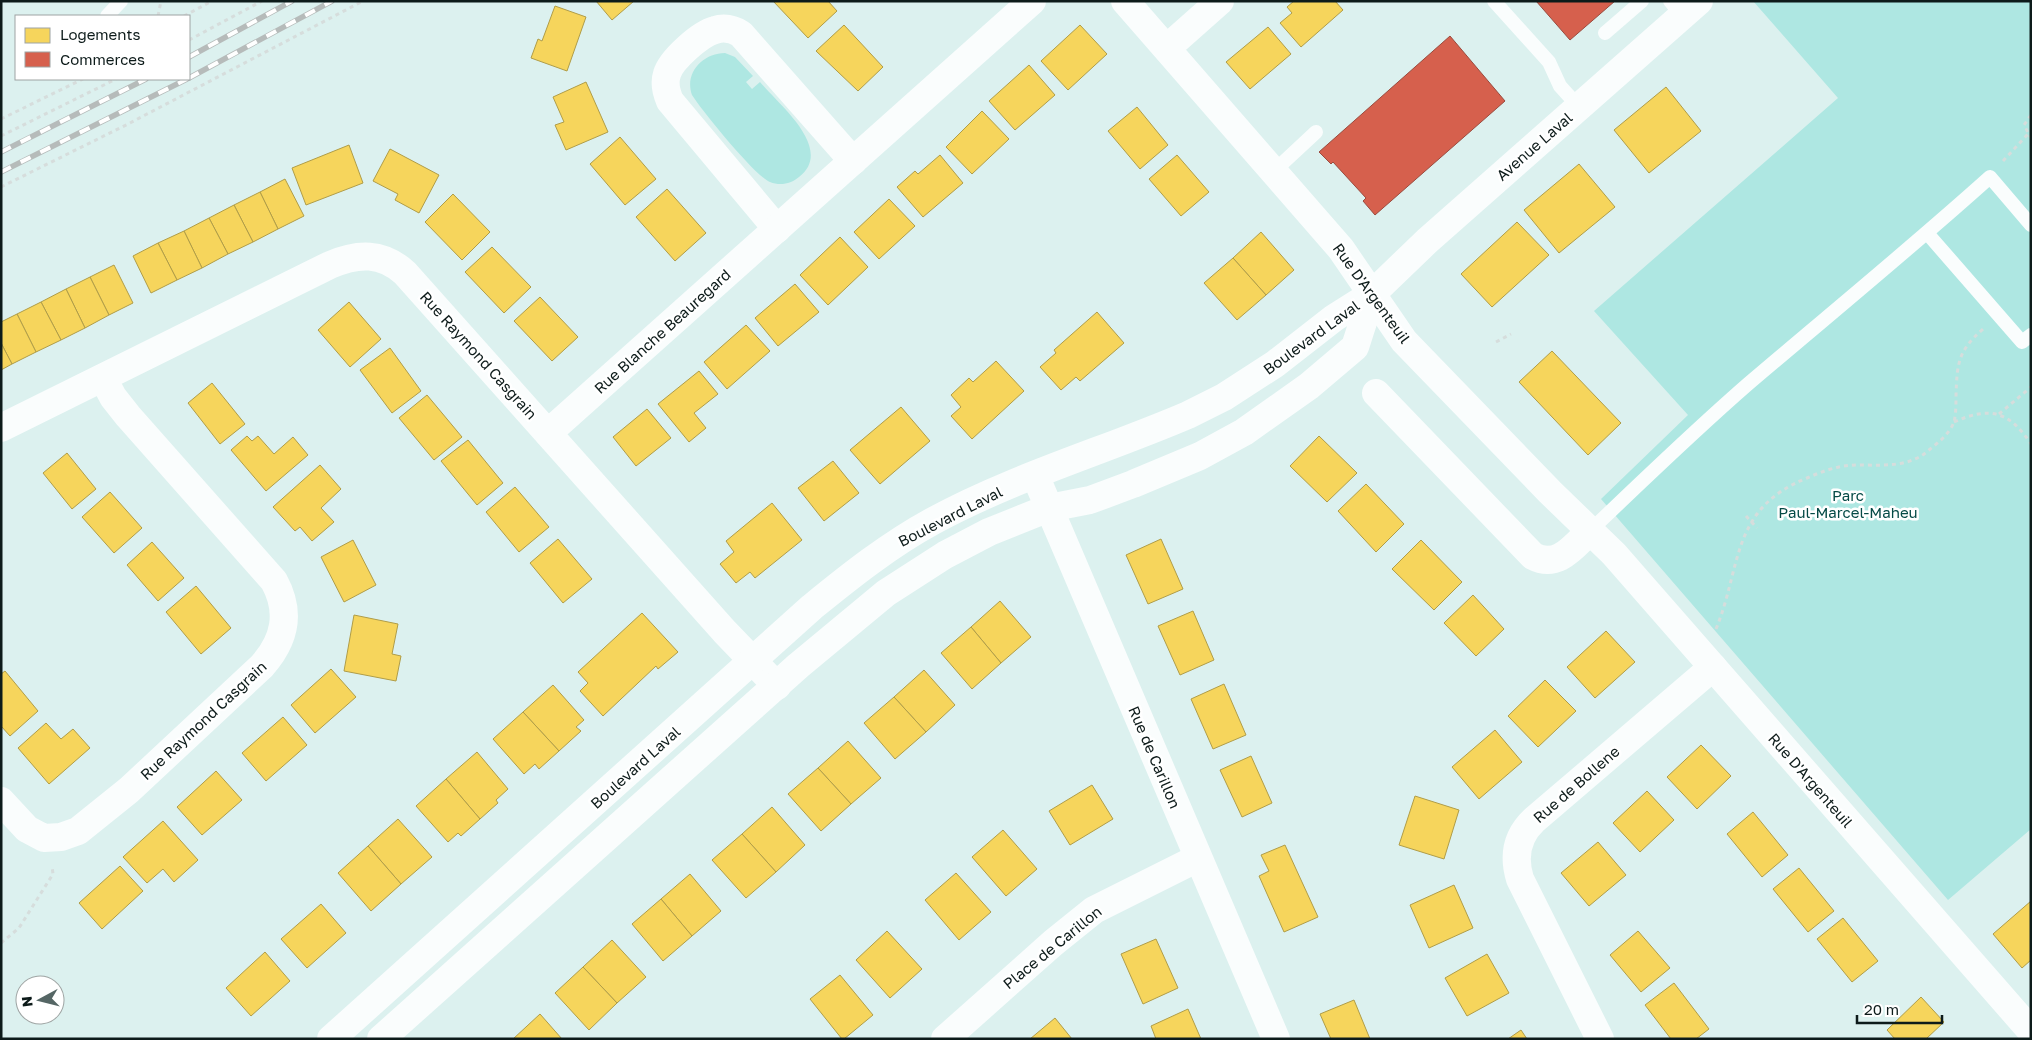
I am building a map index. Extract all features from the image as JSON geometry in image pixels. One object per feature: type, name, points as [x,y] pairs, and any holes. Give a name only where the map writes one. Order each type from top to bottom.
[{"type":"street","name":"Rue Blanche Beauregard","points":[[548,433],[1032,1]]},
{"type":"street","name":"Rue D'Argenteuil","points":[[1125,1],[1341,248],[1404,340],[1614,554],[2031,1031]]},
{"type":"street","points":[[1167,48],[1220,1]]},
{"type":"street","name":"Avenue Laval","points":[[1372,294],[1410,256],[1579,107],[1684,6]]},
{"type":"street","points":[[777,229],[670,101],[665,80],[669,67],[680,55],[710,31],[729,29],[741,34],[853,161]]},
{"type":"street","name":"Rue Raymond Casgrain","points":[[1,428],[330,265],[347,258],[374,256],[390,261],[405,273],[776,686]]},
{"type":"street","name":"Boulevard Laval","points":[[331,1039],[827,595],[895,544],[968,503],[1208,406],[1275,364],[1334,318],[1372,294]]},
{"type":"street","name":"Boulevard Laval","points":[[381,1039],[776,686],[853,620],[906,579],[989,532],[1049,508],[1090,500],[1172,469],[1224,444],[1261,421],[1309,386],[1355,347],[1372,294]]},
{"type":"street","name":"Rue Raymond Casgrain","points":[[50,838],[78,831],[108,808],[262,666],[281,639],[285,619],[283,599],[274,581],[128,416],[113,397],[103,378]]},
{"type":"street","points":[[1376,393],[1532,556],[1550,561],[1561,558],[1590,531]]},
{"type":"street","name":"Rue de Carillon","points":[[1035,475],[1276,1039]]},
{"type":"street","name":"Rue de Bollene","points":[[1600,1039],[1520,878],[1516,861],[1518,843],[1526,827],[1713,667]]},
{"type":"street","points":[[1,801],[27,829],[35,834],[50,838]]},
{"type":"street","name":"Place de Carillon","points":[[945,1039],[1053,943],[1094,910],[1198,858]]},
{"type":"street","points":[[2027,1039],[2031,1035]]},
{"type":"lane","points":[[108,15],[121,1]]},
{"type":"lane","points":[[1494,1],[1548,62],[1560,86],[1579,107]]},
{"type":"lane","points":[[1605,33],[1642,1]]},
{"type":"lane","points":[[1274,171],[1316,132]]},
{"type":"lane","points":[[1590,531],[1683,442],[1748,384],[1927,233],[1990,177],[2031,225]]},
{"type":"lane","points":[[1927,233],[2022,342],[2031,335]]},
{"type":"path","points":[[158,15],[161,1]]},
{"type":"path","points":[[186,15],[212,1]]},
{"type":"path","points":[[190,39],[262,1]]},
{"type":"path","points":[[1,187],[128,124],[363,1]]},
{"type":"path","points":[[1,119],[81,80]]},
{"type":"path","points":[[1,136],[114,80]]},
{"type":"path","points":[[2031,114],[2024,125],[2031,138]]},
{"type":"path","points":[[2018,143],[2028,134]]},
{"type":"path","points":[[1496,342],[1511,334]]},
{"type":"path","points":[[1714,634],[1721,617],[1742,538],[1751,522],[1776,496],[1791,484],[1843,465],[1879,465],[1918,459],[1947,434],[1954,422],[1960,360],[1967,343]]},
{"type":"path","points":[[1999,414],[2031,387]]},
{"type":"path","points":[[1954,422],[1980,413],[1999,414],[2021,430],[2031,444]]},
{"type":"path","points":[[1879,460],[1879,465]]},
{"type":"path","points":[[1814,468],[1816,475]]},
{"type":"path","points":[[1746,516],[1757,528]]},
{"type":"path","points":[[1,943],[19,928],[53,874],[50,838]]},
{"type":"green space","name":"Parc Paul-Marcel-Maheu","points":[[1753,1],[2031,1],[2031,829],[1948,900],[1601,499],[1688,415],[1594,311],[1838,98]]},
{"type":"green space","points":[[725,53],[735,57],[753,76],[746,82],[752,89],[760,82],[790,115],[807,141],[811,154],[808,166],[799,177],[792,181],[785,184],[770,182],[753,169],[706,115],[692,95],[691,79],[697,66],[709,56]]},
{"type":"building: Logements","points":[[596,1],[634,1],[612,20]]},
{"type":"building: Logements","points":[[773,1],[828,1],[837,11],[808,38]]},
{"type":"building: Logements","points":[[1294,1],[1335,1],[1343,10],[1301,47],[1280,23],[1292,13],[1287,7]]},
{"type":"building: Logements","points":[[555,6],[586,17],[567,71],[531,58],[538,39],[542,41]]},
{"type":"building: Logements","points":[[844,25],[883,67],[858,91],[816,51]]},
{"type":"building: Logements","points":[[1080,25],[1107,54],[1068,90],[1041,61]]},
{"type":"building: Logements","points":[[1268,27],[1291,54],[1250,89],[1226,62]]},
{"type":"building: Logements","points":[[1029,65],[1055,95],[1015,130],[989,101]]},
{"type":"building: Logements","points":[[586,82],[608,132],[566,150],[555,125],[564,122],[553,97]]},
{"type":"building: Logements","points":[[1666,87],[1701,131],[1649,173],[1614,130]]},
{"type":"building: Logements","points":[[1137,107],[1168,145],[1140,169],[1108,131]]},
{"type":"building: Logements","points":[[982,111],[1009,139],[972,174],[946,147]]},
{"type":"building: Logements","points":[[620,137],[656,179],[625,205],[590,164]]},
{"type":"building: Logements","points":[[349,145],[363,183],[306,205],[292,168]]},
{"type":"building: Logements","points":[[390,149],[439,175],[419,213],[395,200],[398,194],[373,181]]},
{"type":"building: Logements","points":[[940,155],[963,183],[923,217],[897,187],[915,171],[918,174]]},
{"type":"building: Logements","points":[[1177,155],[1209,192],[1181,216],[1149,179]]},
{"type":"building: Logements","points":[[1579,164],[1615,207],[1559,253],[1524,210]]},
{"type":"building: Logements","points":[[285,179],[304,216],[278,229],[260,192]]},
{"type":"building: Logements","points":[[667,189],[706,233],[675,261],[636,217]]},
{"type":"building: Logements","points":[[260,192],[278,229],[253,242],[234,205]]},
{"type":"building: Logements","points":[[453,194],[490,232],[462,260],[425,222]]},
{"type":"building: Logements","points":[[889,199],[915,226],[879,259],[854,232]]},
{"type":"building: Logements","points":[[234,205],[253,242],[228,254],[209,218]]},
{"type":"building: Logements","points":[[209,218],[228,254],[202,268],[184,231]]},
{"type":"building: Logements","points":[[1517,222],[1549,255],[1492,307],[1461,274]]},
{"type":"building: Logements","points":[[184,231],[202,268],[177,280],[158,243]]},
{"type":"building: Logements","points":[[1261,232],[1294,270],[1266,295],[1233,258]]},
{"type":"building: Logements","points":[[840,237],[868,267],[828,305],[800,275]]},
{"type":"building: Logements","points":[[158,243],[177,280],[151,293],[133,256]]},
{"type":"building: Logements","points":[[492,247],[531,287],[504,313],[465,272]]},
{"type":"building: Logements","points":[[1233,258],[1266,295],[1237,320],[1204,283]]},
{"type":"building: Logements","points":[[114,265],[133,303],[109,315],[90,277]]},
{"type":"building: Logements","points":[[90,277],[109,315],[85,328],[66,289]]},
{"type":"building: Logements","points":[[795,284],[819,312],[778,346],[755,318]]},
{"type":"building: Logements","points":[[66,289],[85,328],[61,340],[41,302]]},
{"type":"building: Logements","points":[[540,297],[578,337],[552,361],[514,321]]},
{"type":"building: Logements","points":[[41,302],[61,340],[36,352],[17,314]]},
{"type":"building: Logements","points":[[349,302],[381,339],[350,367],[318,330]]},
{"type":"building: Logements","points":[[1097,312],[1124,343],[1080,381],[1076,377],[1061,390],[1040,367],[1056,353],[1054,350]]},
{"type":"building: Logements","points":[[17,314],[36,352],[12,364],[1,343],[1,322]]},
{"type":"building: Logements","points":[[746,325],[770,351],[727,389],[704,362]]},
{"type":"building: Logements","points":[[1,343],[12,364],[1,370]]},
{"type":"building: Logements","points":[[390,348],[421,391],[392,413],[360,370]]},
{"type":"building: Logements","points":[[1552,351],[1621,423],[1588,455],[1519,382]]},
{"type":"building: Logements","points":[[996,361],[1024,391],[972,439],[951,416],[961,407],[951,395],[969,378],[973,382]]},
{"type":"building: Logements","points":[[699,371],[718,394],[694,413],[706,428],[689,442],[658,404]]},
{"type":"building: Logements","points":[[212,383],[245,424],[220,444],[188,403]]},
{"type":"building: Logements","points":[[427,395],[462,437],[434,460],[399,418]]},
{"type":"building: Logements","points":[[901,407],[930,441],[880,484],[850,450]]},
{"type":"building: Logements","points":[[647,409],[671,438],[636,466],[613,437]]},
{"type":"building: Logements","points":[[247,436],[252,441],[258,436],[274,454],[293,437],[308,455],[266,491],[231,450]]},
{"type":"building: Logements","points":[[1319,436],[1357,473],[1327,502],[1290,466]]},
{"type":"building: Logements","points":[[468,440],[503,483],[477,505],[441,461]]},
{"type":"building: Logements","points":[[67,453],[96,489],[72,509],[43,473]]},
{"type":"building: Logements","points":[[833,461],[859,493],[824,521],[798,488]]},
{"type":"building: Logements","points":[[320,465],[341,489],[321,508],[334,522],[312,541],[300,527],[295,531],[273,507]]},
{"type":"building: Logements","points":[[1366,484],[1404,524],[1376,552],[1338,511]]},
{"type":"building: Logements","points":[[515,487],[549,527],[519,552],[486,512]]},
{"type":"building: Logements","points":[[110,492],[142,528],[114,553],[82,517]]},
{"type":"building: Logements","points":[[772,503],[802,540],[755,578],[750,572],[736,583],[720,564],[734,552],[726,541]]},
{"type":"building: Logements","points":[[558,539],[592,579],[563,603],[530,563]]},
{"type":"building: Logements","points":[[1161,539],[1183,589],[1148,604],[1126,555]]},
{"type":"building: Logements","points":[[353,540],[376,585],[344,602],[321,557]]},
{"type":"building: Logements","points":[[1421,540],[1462,582],[1434,610],[1392,569]]},
{"type":"building: Logements","points":[[152,542],[184,578],[158,601],[127,565]]},
{"type":"building: Logements","points":[[196,586],[231,628],[201,654],[166,612]]},
{"type":"building: Logements","points":[[1473,595],[1504,629],[1476,656],[1444,623]]},
{"type":"building: Logements","points":[[1000,601],[1031,637],[1001,663],[971,627]]},
{"type":"building: Logements","points":[[1193,611],[1214,660],[1180,675],[1158,626]]},
{"type":"building: Logements","points":[[642,613],[678,652],[658,669],[656,666],[603,716],[580,691],[588,683],[578,672]]},
{"type":"building: Logements","points":[[354,615],[398,624],[392,654],[401,656],[396,681],[344,671]]},
{"type":"building: Logements","points":[[971,627],[1001,663],[972,689],[941,653]]},
{"type":"building: Logements","points":[[1606,631],[1635,662],[1595,698],[1567,667]]},
{"type":"building: Logements","points":[[331,669],[356,697],[315,733],[291,705]]},
{"type":"building: Logements","points":[[924,670],[955,705],[926,732],[894,697]]},
{"type":"building: Logements","points":[[5,671],[38,711],[10,736],[1,726],[1,674]]},
{"type":"building: Logements","points":[[1545,680],[1576,711],[1538,747],[1508,716]]},
{"type":"building: Logements","points":[[1224,684],[1246,735],[1213,749],[1191,699]]},
{"type":"building: Logements","points":[[553,685],[584,720],[576,727],[581,731],[559,751],[523,712]]},
{"type":"building: Logements","points":[[894,697],[926,732],[895,759],[864,723]]},
{"type":"building: Logements","points":[[523,712],[559,751],[539,769],[535,764],[524,774],[493,739]]},
{"type":"building: Logements","points":[[283,717],[307,745],[266,781],[242,753]]},
{"type":"building: Logements","points":[[46,723],[61,739],[73,729],[90,748],[49,784],[18,748]]},
{"type":"building: Logements","points":[[1495,730],[1522,762],[1479,799],[1452,767]]},
{"type":"building: Logements","points":[[848,741],[881,778],[851,804],[818,768]]},
{"type":"building: Logements","points":[[1701,745],[1731,776],[1697,809],[1667,777]]},
{"type":"building: Logements","points":[[477,752],[508,789],[496,800],[498,803],[480,819],[446,779]]},
{"type":"building: Logements","points":[[1251,756],[1272,803],[1242,817],[1220,770]]},
{"type":"building: Logements","points":[[818,768],[851,804],[821,831],[788,794]]},
{"type":"building: Logements","points":[[216,771],[242,800],[202,835],[177,807]]},
{"type":"building: Logements","points":[[446,779],[480,819],[461,836],[458,833],[448,842],[416,806]]},
{"type":"building: Logements","points":[[1092,785],[1113,819],[1070,845],[1049,811]]},
{"type":"building: Logements","points":[[1647,791],[1674,820],[1640,852],[1613,823]]},
{"type":"building: Logements","points":[[1415,796],[1459,810],[1444,859],[1399,845]]},
{"type":"building: Logements","points":[[772,807],[805,845],[776,872],[742,834]]},
{"type":"building: Logements","points":[[1753,812],[1788,855],[1762,877],[1727,834]]},
{"type":"building: Logements","points":[[398,819],[432,857],[401,884],[368,846]]},
{"type":"building: Logements","points":[[163,821],[198,860],[174,882],[163,869],[147,883],[123,857]]},
{"type":"building: Logements","points":[[1003,830],[1037,869],[1006,896],[972,857]]},
{"type":"building: Logements","points":[[742,834],[776,872],[746,898],[712,860]]},
{"type":"building: Logements","points":[[1598,842],[1626,875],[1589,906],[1561,873]]},
{"type":"building: Logements","points":[[1285,845],[1318,917],[1284,932],[1259,876],[1269,871],[1261,855]]},
{"type":"building: Logements","points":[[368,846],[401,884],[371,911],[338,873]]},
{"type":"building: Logements","points":[[120,866],[143,891],[102,929],[79,903]]},
{"type":"building: Logements","points":[[1799,868],[1834,911],[1808,932],[1773,889]]},
{"type":"building: Logements","points":[[956,873],[991,912],[959,940],[925,900]]},
{"type":"building: Logements","points":[[690,874],[721,911],[692,936],[661,899]]},
{"type":"building: Logements","points":[[1454,885],[1473,928],[1429,948],[1410,905]]},
{"type":"building: Logements","points":[[661,899],[692,936],[663,961],[632,924]]},
{"type":"building: Logements","points":[[2031,901],[2031,960],[2022,968],[1993,934]]},
{"type":"building: Logements","points":[[321,904],[346,933],[307,968],[281,939]]},
{"type":"building: Logements","points":[[1843,918],[1878,961],[1852,982],[1817,939]]},
{"type":"building: Logements","points":[[887,931],[922,969],[890,998],[856,960]]},
{"type":"building: Logements","points":[[1638,931],[1670,968],[1641,992],[1610,955]]},
{"type":"building: Logements","points":[[1156,939],[1178,988],[1143,1004],[1121,954]]},
{"type":"building: Logements","points":[[612,940],[646,977],[617,1003],[583,967]]},
{"type":"building: Logements","points":[[265,952],[290,981],[251,1016],[226,988]]},
{"type":"building: Logements","points":[[1487,954],[1509,993],[1467,1016],[1445,978]]},
{"type":"building: Logements","points":[[583,967],[617,1003],[589,1030],[555,993]]},
{"type":"building: Logements","points":[[840,975],[873,1015],[844,1039],[842,1039],[810,999]]},
{"type":"building: Logements","points":[[1674,983],[1709,1029],[1696,1039],[1671,1039],[1645,1005]]},
{"type":"building: Logements","points":[[1921,997],[1944,1022],[1926,1039],[1895,1039],[1887,1030]]},
{"type":"building: Logements","points":[[1354,1000],[1370,1039],[1331,1039],[1320,1014]]},
{"type":"building: Logements","points":[[1188,1009],[1201,1039],[1156,1039],[1151,1026]]},
{"type":"building: Logements","points":[[540,1014],[562,1039],[513,1039]]},
{"type":"building: Logements","points":[[1055,1018],[1072,1039],[1030,1039]]},
{"type":"building: Logements","points":[[1521,1030],[1527,1039],[1508,1039]]},
{"type":"building: Commerces","points":[[1536,1],[1615,1],[1570,40]]},
{"type":"building: Commerces","points":[[1450,36],[1505,101],[1375,215],[1363,201],[1366,198],[1333,162],[1331,164],[1319,152]]},
{"type":"railway","points":[[190,56],[292,1]]},
{"type":"railway","points":[[190,77],[332,1]]},
{"type":"railway","points":[[1,152],[144,80]]},
{"type":"railway","points":[[1,172],[185,80]]}]
